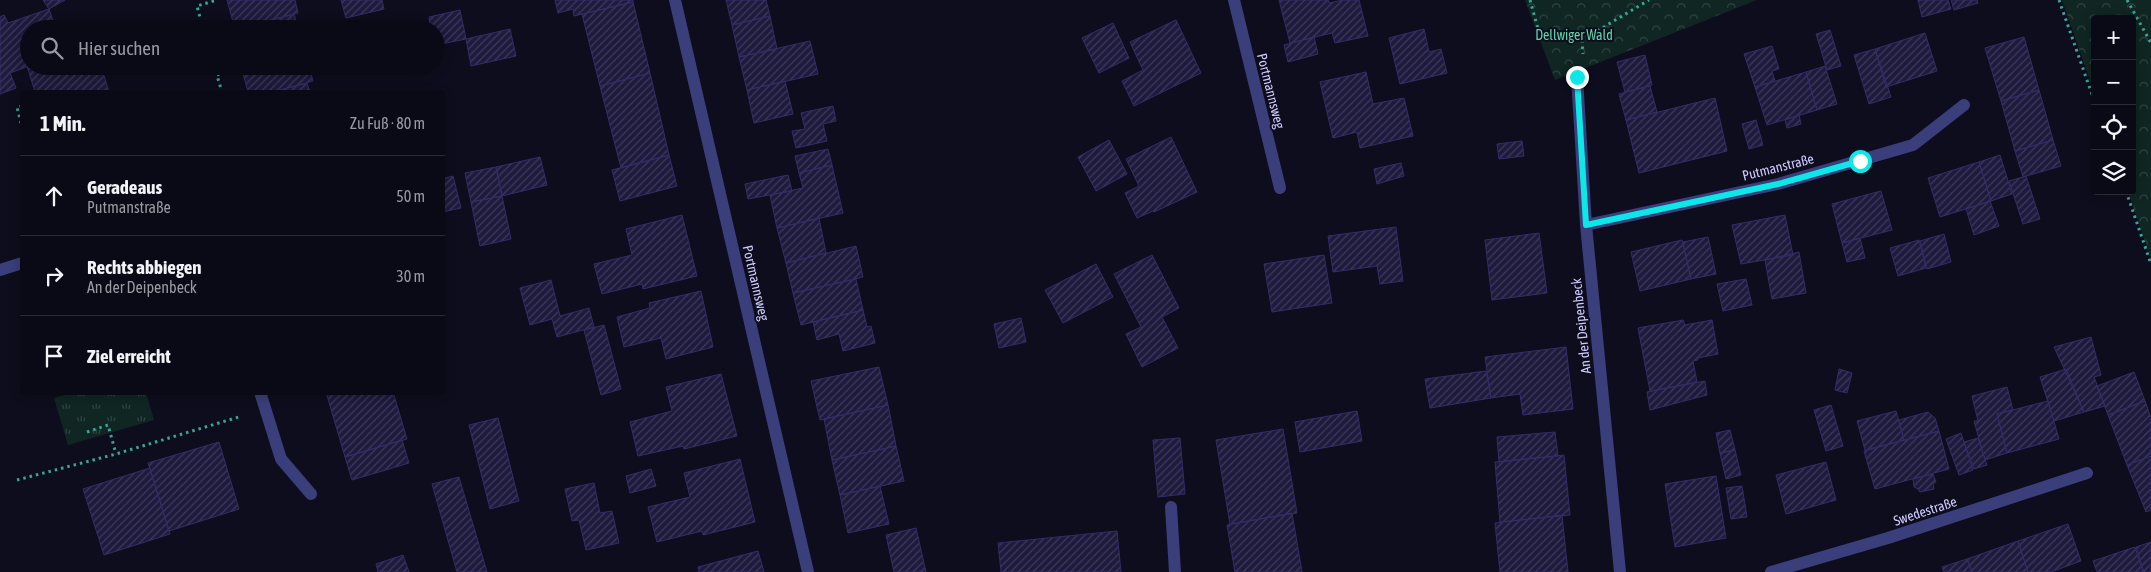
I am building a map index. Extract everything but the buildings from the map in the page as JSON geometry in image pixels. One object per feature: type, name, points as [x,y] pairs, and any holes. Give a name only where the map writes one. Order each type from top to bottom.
[{"type":"street","name":"Portmannsweg","points":[[675,0],[808,572]]},
{"type":"street","name":"Portmannsweg","points":[[1234,0],[1280,188]]},
{"type":"street","name":"An der Deipenbeck","points":[[1577,77],[1586,225],[1620,572]]},
{"type":"street","name":"Putmanstraße","points":[[1586,225],[1778,184],[1913,145],[1964,105]]},
{"type":"street","points":[[0,270],[20,263]]},
{"type":"street","points":[[261,395],[281,459],[311,494]]},
{"type":"street","name":"Swedestraße","points":[[1771,572],[1888,538],[2087,473]]},
{"type":"street","points":[[1171,507],[1175,572]]},
{"type":"path","points":[[201,20],[197,6],[217,0]]},
{"type":"path","points":[[1530,0],[1540,36],[1582,40],[1649,0]]},
{"type":"path","points":[[2059,0],[2091,92]]},
{"type":"path","points":[[2127,0],[2151,43]]},
{"type":"path","points":[[217,75],[221,90]]},
{"type":"path","points":[[20,106],[17,107],[20,119]]},
{"type":"path","points":[[2127,195],[2151,264]]},
{"type":"path","points":[[18,480],[116,454],[243,416]]},
{"type":"path","points":[[87,432],[108,425],[116,454]]},
{"type":"green space","name":"Dellwiger Wald","points":[[1525,0],[1757,0],[1555,80]]},
{"type":"green space","points":[[2062,0],[2151,0],[2151,259],[2129,195],[2136,195],[2136,15],[2091,15],[2091,83]]},
{"type":"green space","points":[[64,395],[147,395],[154,420],[68,445],[54,398]]},
{"type":"route","points":[[1577,77],[1586,225],[1778,184],[1860,161]]}]
